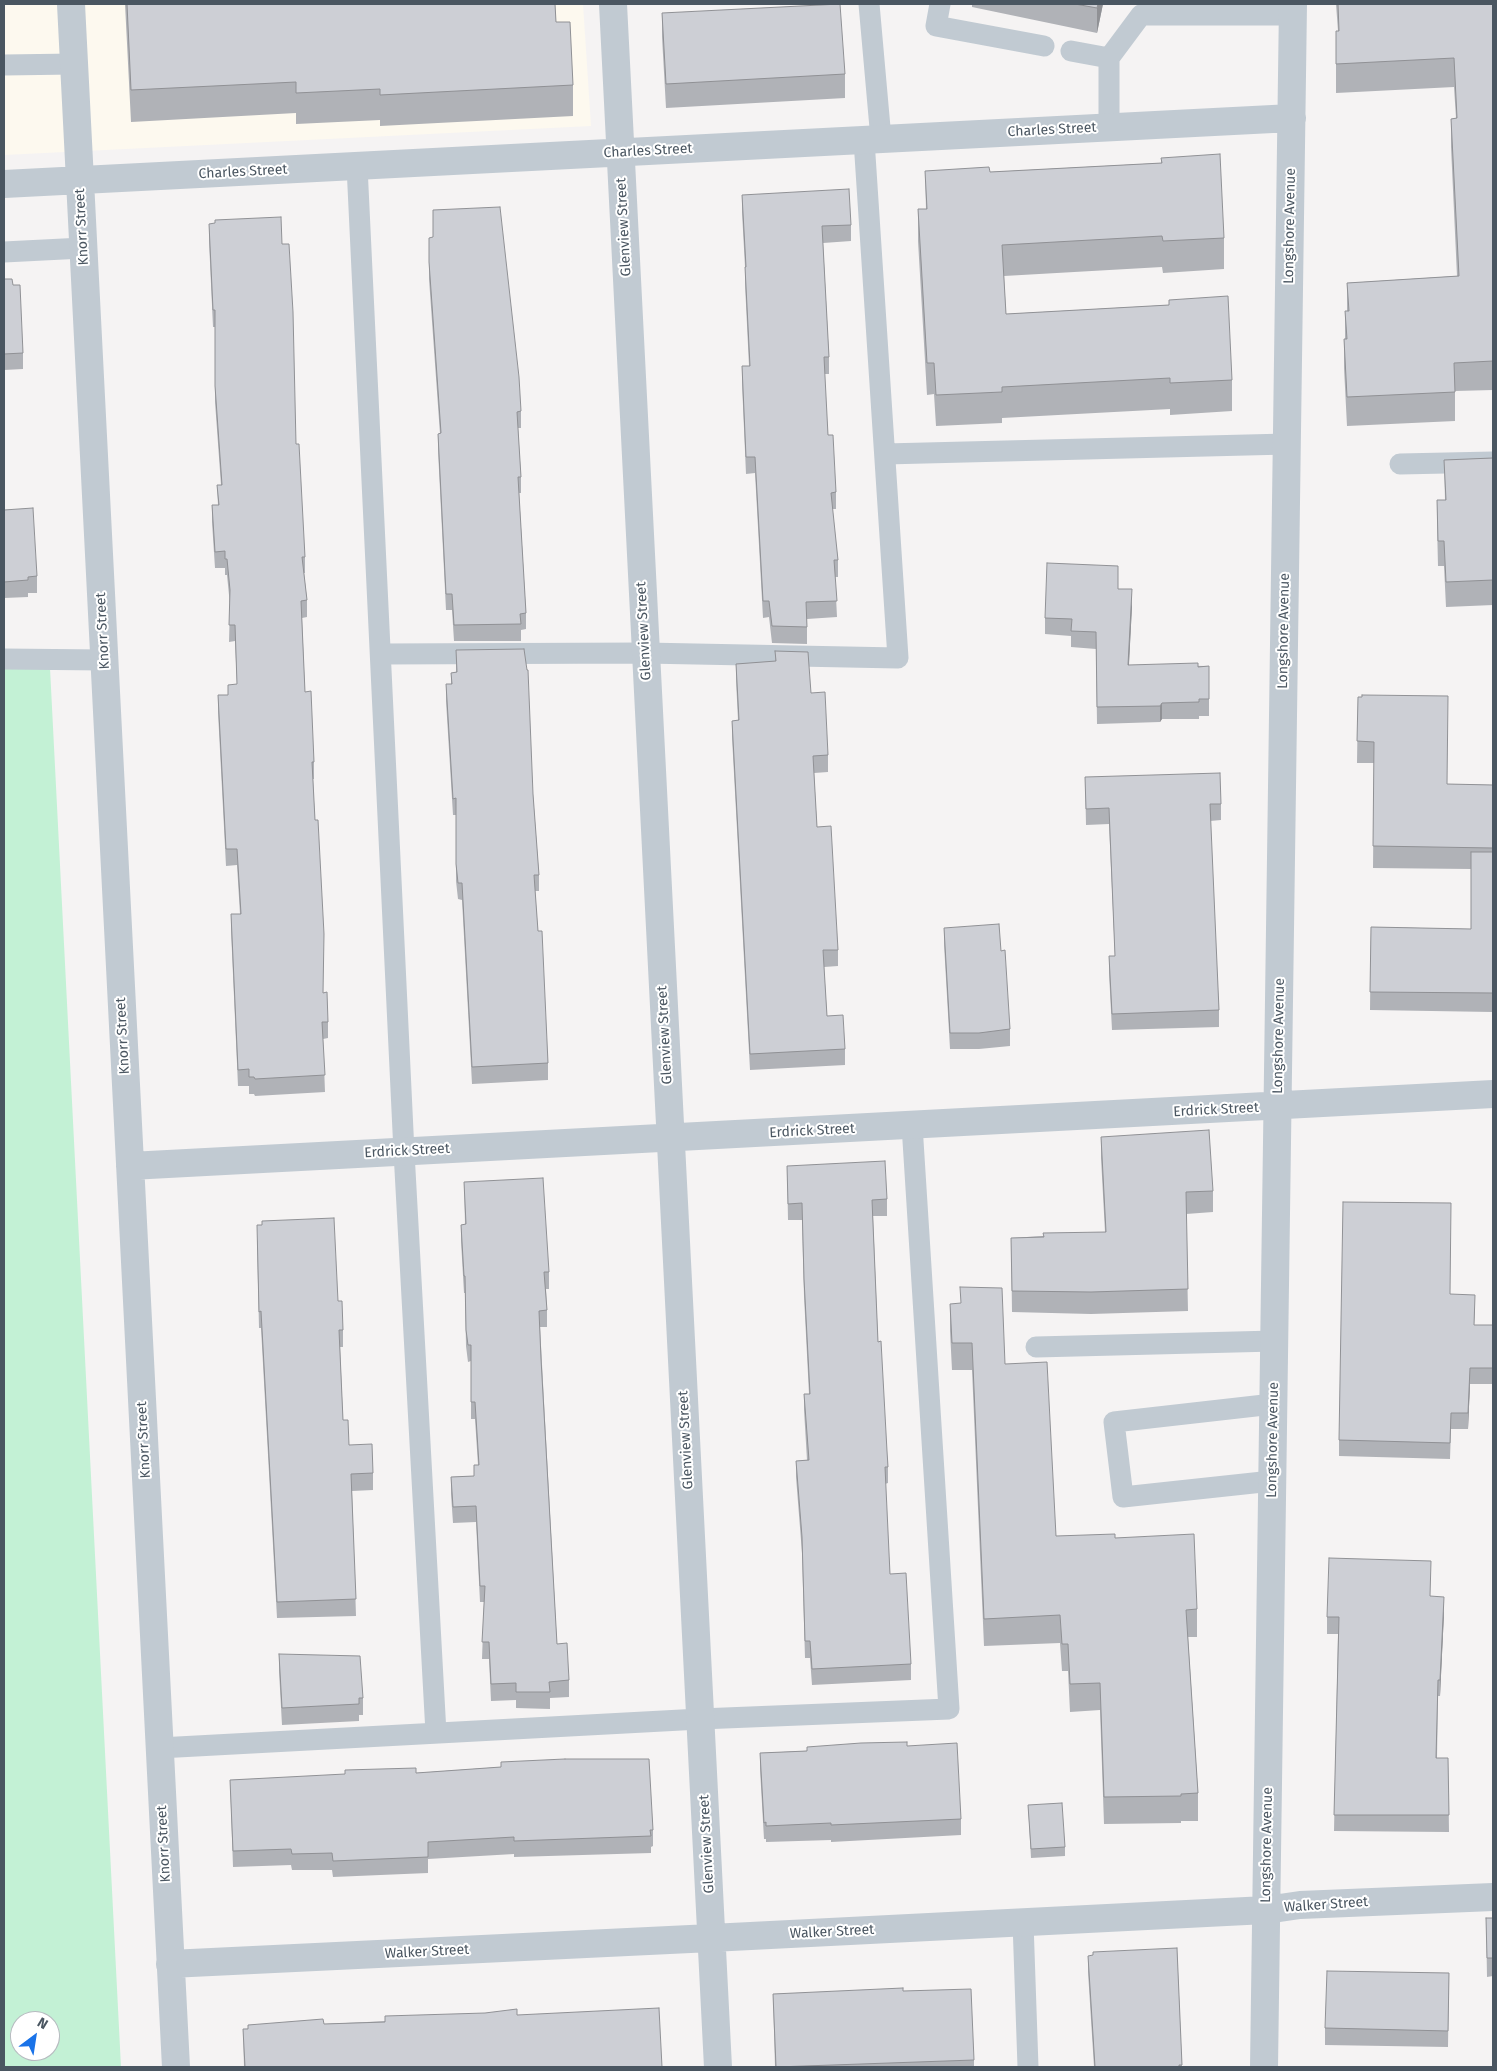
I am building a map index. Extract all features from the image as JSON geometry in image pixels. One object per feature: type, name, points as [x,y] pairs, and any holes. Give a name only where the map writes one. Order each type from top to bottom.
[{"type":"street","name":"Knorr Street","points":[[71,4],[176,2067]]},
{"type":"street","name":"Glenview Street","points":[[613,4],[718,2067]]},
{"type":"street","name":"Longshore Avenue","points":[[1264,2067],[1293,9]]},
{"type":"street","name":"Charles Street","points":[[4,184],[1292,118]]},
{"type":"street","name":"Erdrick Street","points":[[130,1166],[1493,1094]]},
{"type":"street","name":"Walker Street","points":[[170,1964],[1266,1910],[1300,1905],[1493,1897]]},
{"type":"lane","points":[[380,654],[646,653],[898,658],[885,454],[872,140],[869,4]]},
{"type":"lane","points":[[940,4],[936,26],[1044,46]]},
{"type":"lane","points":[[1109,128],[1109,58],[1141,15],[1293,9]]},
{"type":"lane","points":[[1071,51],[1109,58]]},
{"type":"lane","points":[[4,66],[74,64]]},
{"type":"lane","points":[[357,166],[404,1152],[436,1734]]},
{"type":"lane","points":[[4,252],[83,248]]},
{"type":"lane","points":[[885,454],[1287,444]]},
{"type":"lane","points":[[1400,464],[1493,462]]},
{"type":"lane","points":[[4,659],[104,660]]},
{"type":"lane","points":[[159,1748],[700,1719],[949,1709],[912,1125]]},
{"type":"lane","points":[[1036,1347],[1275,1340]]},
{"type":"lane","points":[[1272,1481],[1123,1497],[1114,1422],[1274,1404]]},
{"type":"lane","points":[[1023,1922],[1028,2067]]},
{"type":"shaded area","points":[[4,4],[583,4],[591,126],[4,155]]},
{"type":"green space","points":[[50,668],[121,2067],[4,2067],[4,669]]},
{"type":"building","points":[[127,4],[555,4],[556,22],[570,22],[573,85],[380,95],[380,89],[296,93],[296,82],[131,90]]},
{"type":"building","points":[[840,4],[845,74],[666,84],[662,13]]},
{"type":"building","points":[[1075,4],[1098,4],[1097,8]]},
{"type":"building","points":[[1338,4],[1493,4],[1493,361],[1454,363],[1455,392],[1347,397],[1344,339],[1347,339],[1345,311],[1349,311],[1347,283],[1459,276],[1451,119],[1457,118],[1454,58],[1336,64],[1336,31],[1339,31]]},
{"type":"building","points":[[1220,154],[1224,238],[1163,241],[1162,236],[1002,245],[1006,314],[1169,305],[1169,300],[1228,296],[1232,380],[1170,383],[1170,378],[1002,387],[1002,392],[936,395],[934,363],[927,363],[918,209],[927,209],[925,171],[989,167],[990,172],[1162,163],[1161,158]]},
{"type":"building","points":[[849,189],[851,225],[822,226],[829,357],[824,357],[828,435],[833,435],[836,492],[831,493],[838,560],[834,560],[837,601],[806,602],[807,627],[772,626],[769,601],[763,601],[755,457],[746,457],[742,366],[750,366],[742,195]]},
{"type":"building","points":[[500,207],[519,377],[521,411],[517,412],[521,477],[518,477],[526,613],[520,614],[521,624],[454,625],[452,594],[446,594],[438,434],[441,433],[429,238],[433,237],[433,210]]},
{"type":"building","points":[[281,217],[282,244],[289,244],[293,312],[296,444],[299,444],[305,557],[302,557],[307,600],[301,601],[305,692],[311,691],[315,820],[318,820],[324,934],[323,993],[327,992],[328,1022],[322,1022],[325,1075],[255,1079],[254,1077],[249,1077],[249,1069],[238,1070],[231,914],[241,914],[237,849],[226,849],[218,695],[228,695],[228,685],[237,684],[235,625],[229,625],[230,590],[227,559],[225,559],[225,551],[215,552],[212,505],[219,505],[217,485],[222,485],[215,386],[215,310],[213,310],[209,224],[215,223],[215,220]]},
{"type":"building","points":[[4,279],[12,279],[13,285],[20,285],[23,353],[4,354]]},
{"type":"building","points":[[1493,458],[1493,580],[1446,582],[1444,541],[1438,541],[1437,500],[1446,500],[1444,460]]},
{"type":"building","points":[[33,508],[37,576],[28,577],[28,580],[4,582],[4,510]]},
{"type":"building","points":[[1047,563],[1118,566],[1118,589],[1132,589],[1128,665],[1198,663],[1198,667],[1209,666],[1209,699],[1199,699],[1199,702],[1162,703],[1160,706],[1097,707],[1096,632],[1071,631],[1072,619],[1045,618]]},
{"type":"building","points":[[524,649],[528,670],[533,794],[539,875],[534,875],[538,931],[542,931],[548,1063],[472,1067],[462,883],[458,883],[456,864],[456,798],[453,799],[446,684],[452,684],[451,673],[457,672],[456,650]]},
{"type":"building","points":[[775,651],[808,652],[811,693],[825,692],[828,755],[813,756],[817,827],[831,826],[838,950],[823,950],[827,1016],[843,1015],[845,1049],[750,1054],[732,721],[739,720],[736,664],[776,661]]},
{"type":"building","points":[[1362,695],[1448,696],[1447,784],[1493,785],[1493,848],[1373,846],[1374,742],[1357,741],[1358,697],[1362,697]]},
{"type":"building","points":[[1220,773],[1221,804],[1210,804],[1219,1010],[1112,1014],[1109,956],[1115,956],[1109,808],[1086,809],[1085,777]]},
{"type":"building","points":[[1471,852],[1493,852],[1493,993],[1370,992],[1371,927],[1471,929]]},
{"type":"building","points":[[999,924],[1001,951],[1005,950],[1010,1029],[979,1033],[950,1033],[944,928]]},
{"type":"building","points":[[1209,1130],[1213,1191],[1186,1192],[1188,1289],[1091,1292],[1012,1291],[1011,1238],[1044,1237],[1043,1233],[1106,1232],[1101,1137]]},
{"type":"building","points":[[885,1161],[887,1199],[872,1200],[878,1342],[881,1341],[888,1467],[885,1467],[890,1574],[906,1573],[911,1664],[812,1669],[810,1641],[805,1641],[802,1537],[796,1461],[809,1460],[804,1394],[810,1394],[802,1203],[788,1204],[787,1166]]},
{"type":"building","points":[[543,1178],[549,1272],[544,1272],[547,1310],[539,1311],[541,1359],[557,1644],[567,1643],[569,1680],[549,1682],[550,1692],[516,1692],[516,1683],[491,1684],[489,1642],[482,1642],[485,1586],[480,1586],[476,1506],[453,1507],[451,1477],[474,1476],[474,1465],[479,1465],[475,1402],[471,1402],[471,1345],[468,1345],[466,1330],[465,1276],[461,1225],[466,1224],[464,1182]]},
{"type":"building","points":[[1343,1202],[1451,1203],[1450,1294],[1475,1295],[1474,1325],[1493,1325],[1493,1368],[1470,1368],[1468,1413],[1451,1413],[1450,1443],[1339,1440]]},
{"type":"building","points":[[334,1218],[338,1301],[342,1301],[343,1330],[339,1330],[343,1420],[348,1420],[349,1445],[372,1444],[373,1473],[351,1474],[356,1599],[277,1602],[261,1311],[259,1312],[257,1225],[262,1225],[262,1221]]},
{"type":"building","points":[[960,1287],[1002,1288],[1005,1364],[1047,1362],[1056,1536],[1115,1534],[1115,1538],[1194,1534],[1197,1609],[1186,1610],[1198,1793],[1181,1794],[1181,1796],[1104,1797],[1100,1683],[1070,1684],[1068,1644],[1062,1644],[1060,1615],[984,1619],[972,1343],[952,1343],[950,1304],[961,1303]]},
{"type":"building","points":[[1329,1558],[1431,1561],[1430,1596],[1444,1597],[1440,1680],[1438,1680],[1436,1758],[1448,1758],[1449,1815],[1334,1815],[1339,1617],[1327,1617]]},
{"type":"building","points":[[279,1654],[360,1656],[363,1698],[359,1698],[359,1704],[282,1708]]},
{"type":"building","points":[[907,1742],[907,1746],[957,1743],[961,1819],[831,1825],[831,1823],[766,1826],[766,1822],[764,1823],[760,1753],[807,1751],[807,1747]]},
{"type":"building","points":[[565,1759],[649,1759],[653,1830],[650,1830],[651,1836],[514,1841],[514,1837],[428,1842],[428,1857],[333,1861],[332,1853],[292,1854],[291,1849],[233,1851],[230,1780],[345,1774],[345,1770],[416,1768],[416,1773],[501,1767],[501,1762]]},
{"type":"building","points":[[1062,1803],[1065,1847],[1031,1849],[1028,1805]]},
{"type":"building","points":[[1486,1918],[1493,1918],[1493,1958],[1487,1958]]},
{"type":"building","points":[[1177,1948],[1182,2065],[1179,2065],[1179,2067],[1095,2067],[1088,1956],[1093,1955],[1093,1952]]},
{"type":"building","points":[[1327,1971],[1449,1973],[1448,2031],[1325,2028]]},
{"type":"building","points":[[903,1988],[903,1991],[971,1989],[974,2060],[776,2067],[773,1994]]},
{"type":"building","points":[[659,2008],[662,2067],[245,2067],[243,2029],[248,2029],[248,2025],[323,2019],[324,2024],[385,2022],[385,2016],[485,2013],[517,2009],[517,2015]]}]
